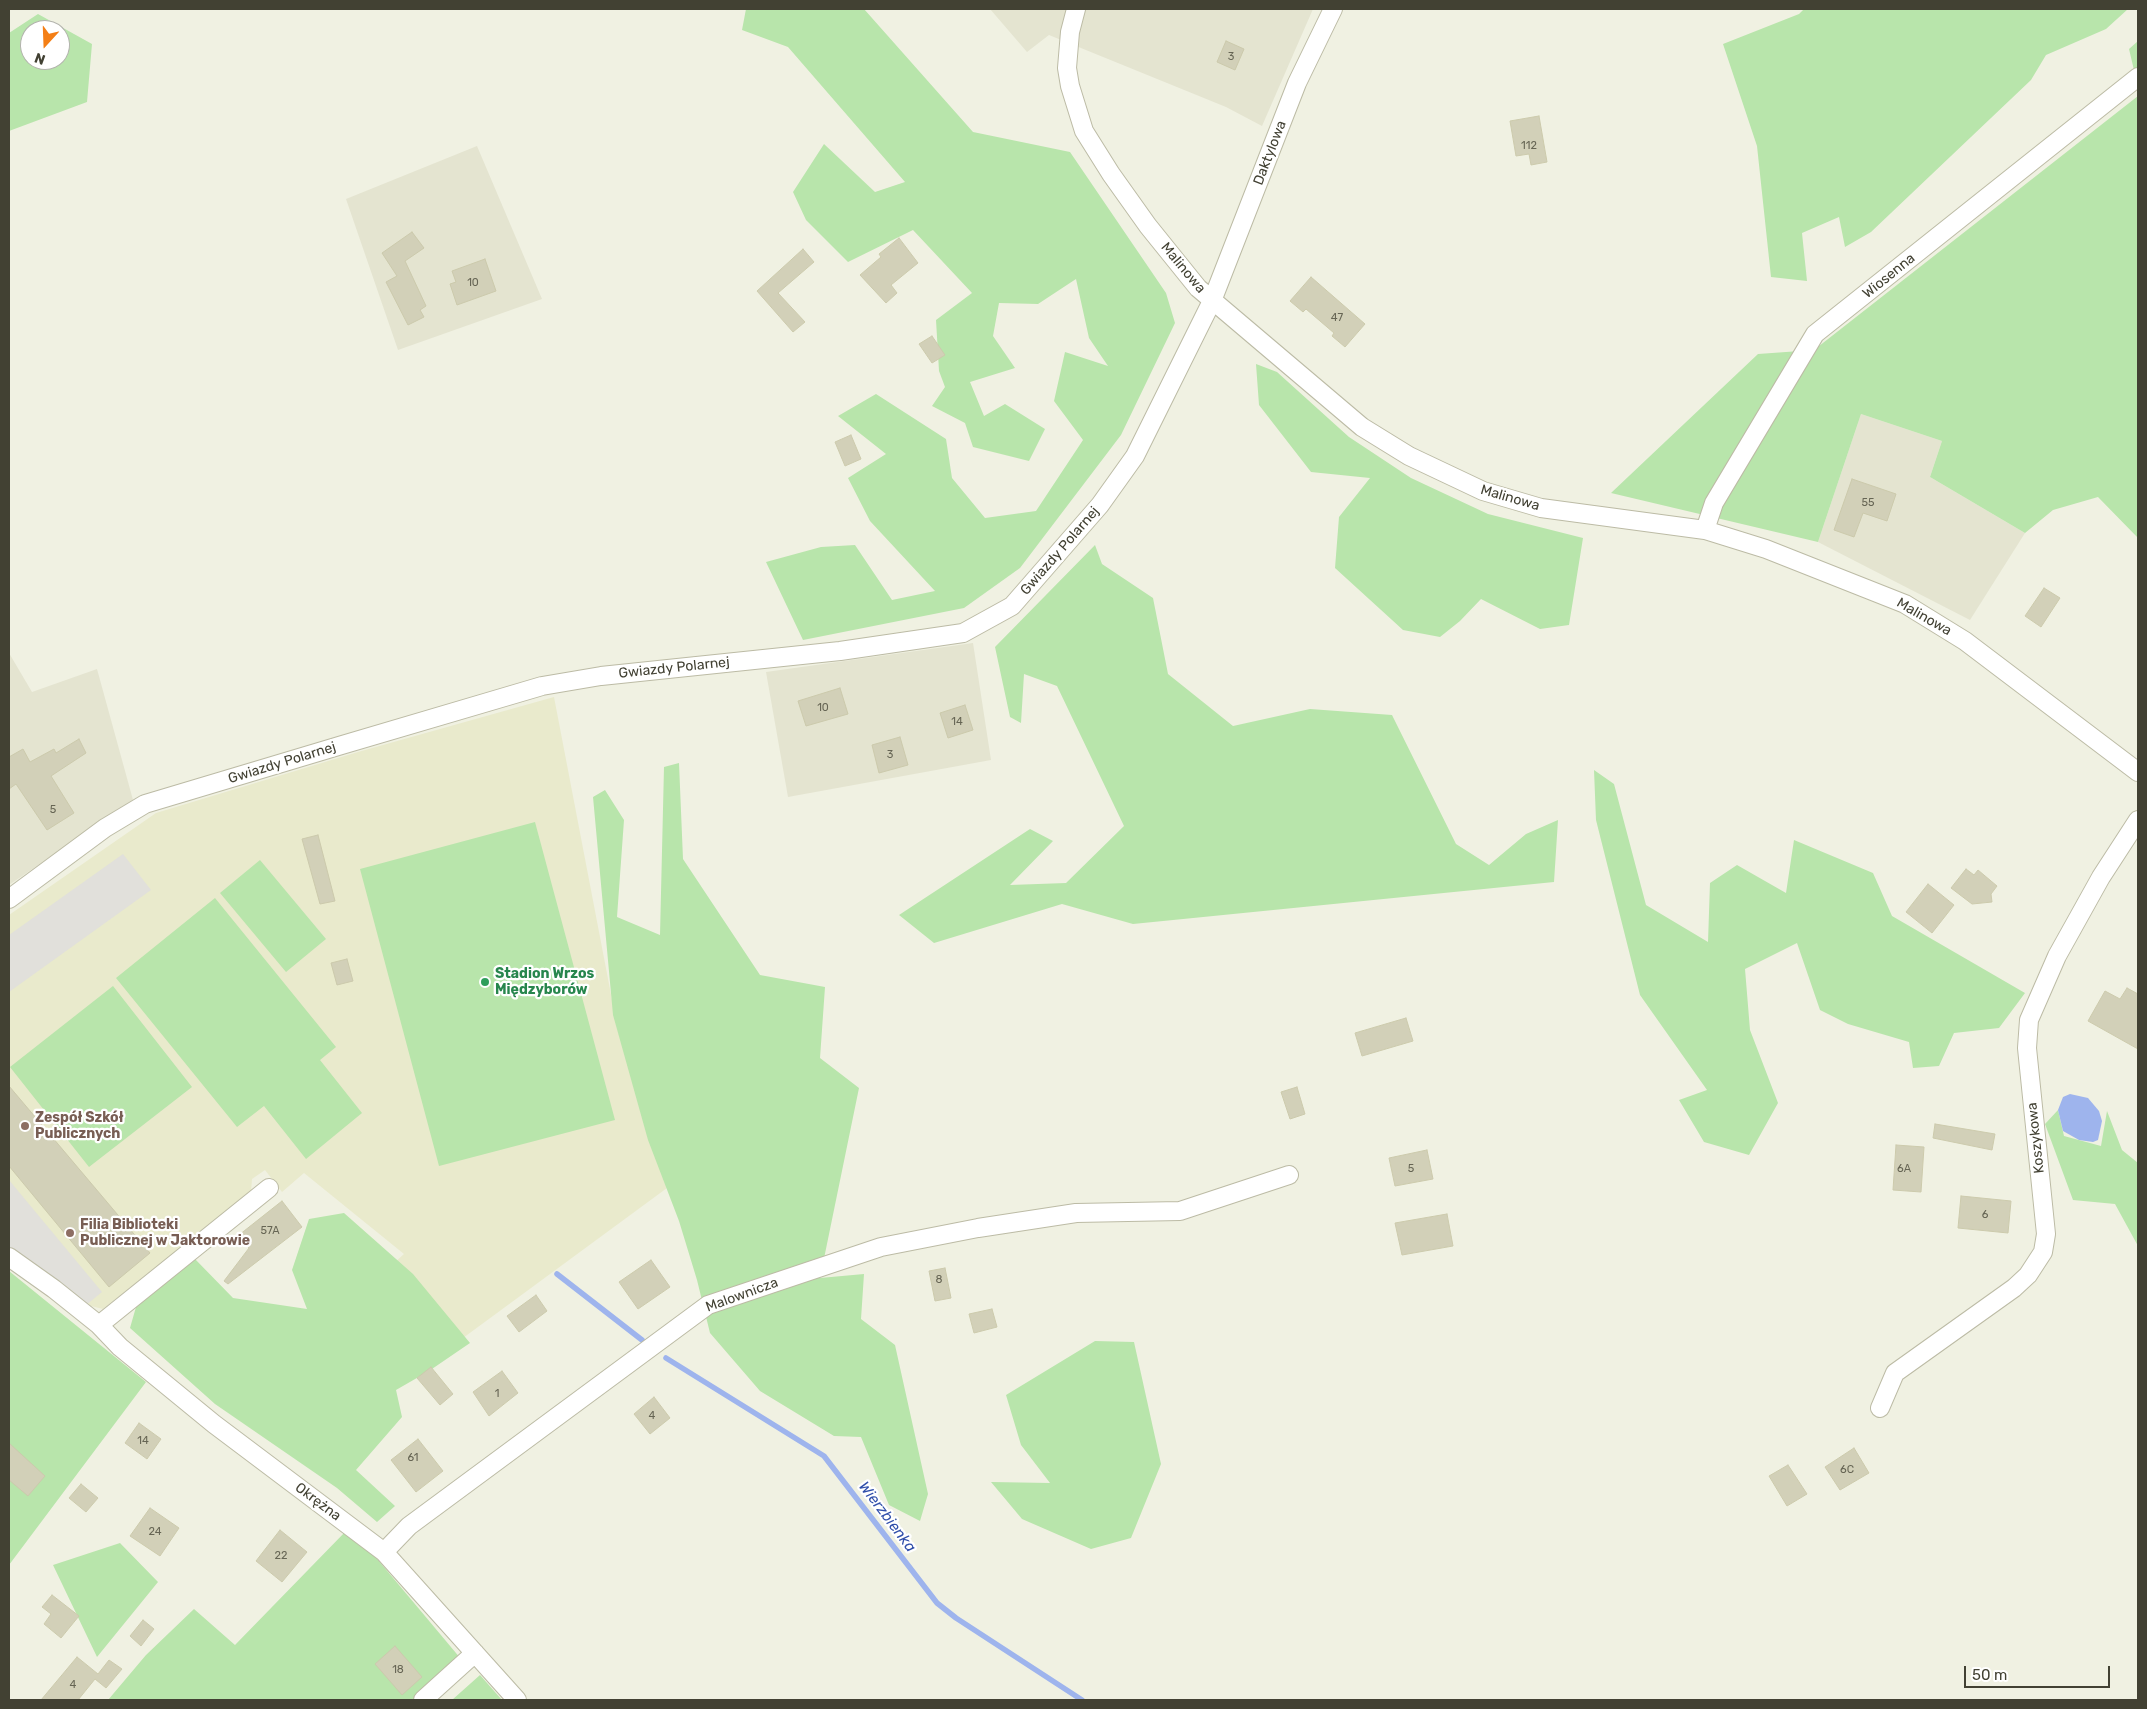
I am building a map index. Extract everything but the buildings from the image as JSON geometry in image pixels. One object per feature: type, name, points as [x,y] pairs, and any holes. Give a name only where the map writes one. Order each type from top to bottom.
[{"type":"street","name":"Malinowa","points":[[1076,9],[1070,32],[1067,68],[1070,86],[1084,131],[1148,226],[1198,288],[1362,426],[1409,456],[1483,491],[1541,508],[1706,530],[1766,550],[1905,604],[1965,641],[2138,772]]},
{"type":"street","name":"Daktylowa","points":[[1212,301],[1297,83],[1333,9]]},
{"type":"street","name":"Wiosenna","points":[[1706,530],[1714,503],[1815,334],[2138,77]]},
{"type":"street","name":"Gwiazdy Polarnej","points":[[9,899],[105,828],[145,804],[542,686],[601,676],[840,651],[963,633],[1012,606],[1100,505],[1135,456],[1212,301]]},
{"type":"street","name":"Koszykowa","points":[[1880,1408],[1894,1373],[2014,1288],[2028,1275],[2044,1252],[2046,1234],[2027,1048],[2029,1020],[2057,956],[2102,877],[2138,820]]},
{"type":"street","name":"Malownicza","points":[[384,1552],[409,1526],[708,1305],[881,1247],[978,1228],[1076,1213],[1188,1210],[1289,1175]]},
{"type":"street","points":[[99,1325],[269,1188]]},
{"type":"street","name":"Okrężna","points":[[9,1257],[54,1289],[99,1325],[120,1347],[214,1424],[384,1552],[516,1700]]},
{"type":"street","points":[[423,1700],[475,1653]]},
{"type":"shaded area","points":[[990,9],[1313,9],[1262,126],[1226,107],[1049,35],[1027,52]]},
{"type":"shaded area","points":[[477,146],[542,299],[398,350],[346,199]]},
{"type":"shaded area","points":[[1861,414],[1942,441],[1930,477],[2025,533],[1970,620],[1818,542]]},
{"type":"shaded area","points":[[973,643],[991,760],[788,797],[766,672]]},
{"type":"shaded area","points":[[9,653],[32,692],[97,669],[133,800],[9,885]]},
{"type":"shaded area","points":[[554,697],[618,1031],[667,1188],[463,1338],[383,1273],[404,1254],[304,1173],[282,1192],[265,1170],[252,1179],[251,1192],[103,1309],[91,1306],[9,1242],[9,915],[156,813],[358,752]]},
{"type":"shaded area","points":[[123,854],[151,890],[9,992],[9,935]]},
{"type":"shaded area","points":[[9,1180],[102,1292],[80,1310],[9,1257]]},
{"type":"green space","points":[[746,9],[864,9],[973,132],[1070,152],[1166,293],[1175,323],[1121,435],[1020,568],[964,608],[803,640],[766,562],[821,547],[855,545],[892,600],[935,591],[870,521],[848,478],[886,454],[838,416],[876,394],[946,439],[952,478],[985,518],[1036,511],[1083,440],[1054,401],[1065,352],[1108,366],[1089,338],[1076,279],[1038,304],[999,303],[993,336],[1015,368],[970,382],[984,416],[1005,404],[1045,429],[1029,461],[973,447],[965,423],[932,406],[945,387],[939,371],[936,320],[972,293],[913,230],[848,262],[806,220],[793,192],[824,144],[875,192],[905,182],[788,47],[742,30]]},
{"type":"green space","points":[[1804,9],[2128,9],[2106,29],[2046,55],[2031,80],[1871,232],[1845,247],[1839,217],[1802,233],[1807,281],[1771,277],[1757,146],[1723,44],[1799,14]]},
{"type":"green space","points":[[38,14],[49,20],[29,20]]},
{"type":"green space","points":[[20,26],[20,70],[70,70],[70,32],[92,44],[87,102],[9,131],[9,33]]},
{"type":"green space","points":[[2138,41],[2138,87],[2129,49]]},
{"type":"green space","points":[[2138,96],[2138,538],[2098,497],[2053,510],[2025,533],[1930,477],[1942,441],[1861,414],[1818,542],[1611,493],[1758,354],[1814,350]]},
{"type":"green space","points":[[1256,364],[1277,372],[1349,437],[1411,478],[1488,514],[1583,538],[1569,625],[1540,629],[1481,599],[1460,621],[1440,637],[1403,630],[1335,568],[1339,517],[1370,478],[1311,472],[1259,405]]},
{"type":"green space","points":[[1095,545],[1102,564],[1153,598],[1168,674],[1233,726],[1310,709],[1392,715],[1456,844],[1489,865],[1526,834],[1558,820],[1554,882],[1133,924],[1062,904],[934,943],[899,915],[1030,829],[1053,841],[1010,885],[1066,883],[1124,826],[1057,686],[1024,674],[1021,723],[1010,717],[995,647]]},
{"type":"green space","points":[[679,763],[683,859],[760,975],[825,987],[820,1058],[859,1088],[820,1278],[864,1274],[861,1319],[895,1345],[928,1494],[920,1521],[889,1505],[861,1437],[834,1436],[760,1391],[710,1333],[697,1280],[679,1221],[648,1140],[613,1015],[593,797],[605,790],[624,820],[617,917],[660,935],[664,767]]},
{"type":"green space","points":[[1594,770],[1614,784],[1646,905],[1708,942],[1710,883],[1737,865],[1786,893],[1794,840],[1873,873],[1892,916],[2025,993],[1999,1028],[1954,1033],[1939,1066],[1913,1068],[1909,1042],[1848,1024],[1820,1010],[1797,943],[1745,969],[1750,1030],[1778,1103],[1749,1155],[1704,1142],[1679,1100],[1707,1090],[1640,995],[1596,820]]},
{"type":"green space","points":[[535,822],[615,1120],[439,1166],[360,869]]},
{"type":"green space","points":[[260,860],[326,939],[286,972],[220,893]]},
{"type":"green space","points":[[215,898],[336,1047],[320,1060],[362,1113],[306,1159],[264,1106],[237,1127],[116,978]]},
{"type":"green space","points":[[113,986],[192,1087],[89,1167],[10,1067]]},
{"type":"green space","points":[[2058,1110],[2064,1136],[2101,1146],[2107,1111],[2122,1150],[2138,1163],[2138,1246],[2115,1204],[2073,1200],[2045,1124]]},
{"type":"green space","points":[[344,1213],[413,1274],[470,1343],[429,1371],[396,1390],[402,1417],[356,1470],[395,1506],[377,1522],[337,1488],[215,1404],[130,1328],[136,1307],[195,1259],[233,1298],[307,1309],[292,1270],[309,1219]]},
{"type":"green space","points":[[9,1271],[146,1382],[9,1565]]},
{"type":"green space","points":[[1095,1341],[1134,1342],[1161,1464],[1131,1538],[1091,1549],[1022,1519],[991,1482],[1050,1483],[1021,1445],[1006,1395]]},
{"type":"green space","points":[[345,1532],[373,1554],[461,1659],[415,1700],[108,1700],[146,1655],[194,1609],[235,1645]]},
{"type":"green space","points":[[120,1543],[158,1582],[97,1657],[53,1565]]},
{"type":"green space","points":[[480,1675],[502,1700],[452,1700]]},
{"type":"water","points":[[2070,1094],[2088,1098],[2099,1111],[2102,1121],[2098,1140],[2093,1142],[2079,1140],[2063,1131],[2058,1110],[2063,1097]]},
{"type":"waterway","name":"Wierzbienka","points":[[557,1274],[642,1340]]},
{"type":"waterway","name":"Wierzbienka","points":[[666,1358],[824,1456],[937,1603],[956,1618],[1082,1700]]},
{"type":"place","name":"Stadion Wrzos Międzyborów","points":[[485,982]]},
{"type":"place","name":"Zespół Szkół Publicznych","points":[[25,1126]]},
{"type":"place","name":"Filia Biblioteki Publicznej w Jaktorowie","points":[[70,1233]]}]
